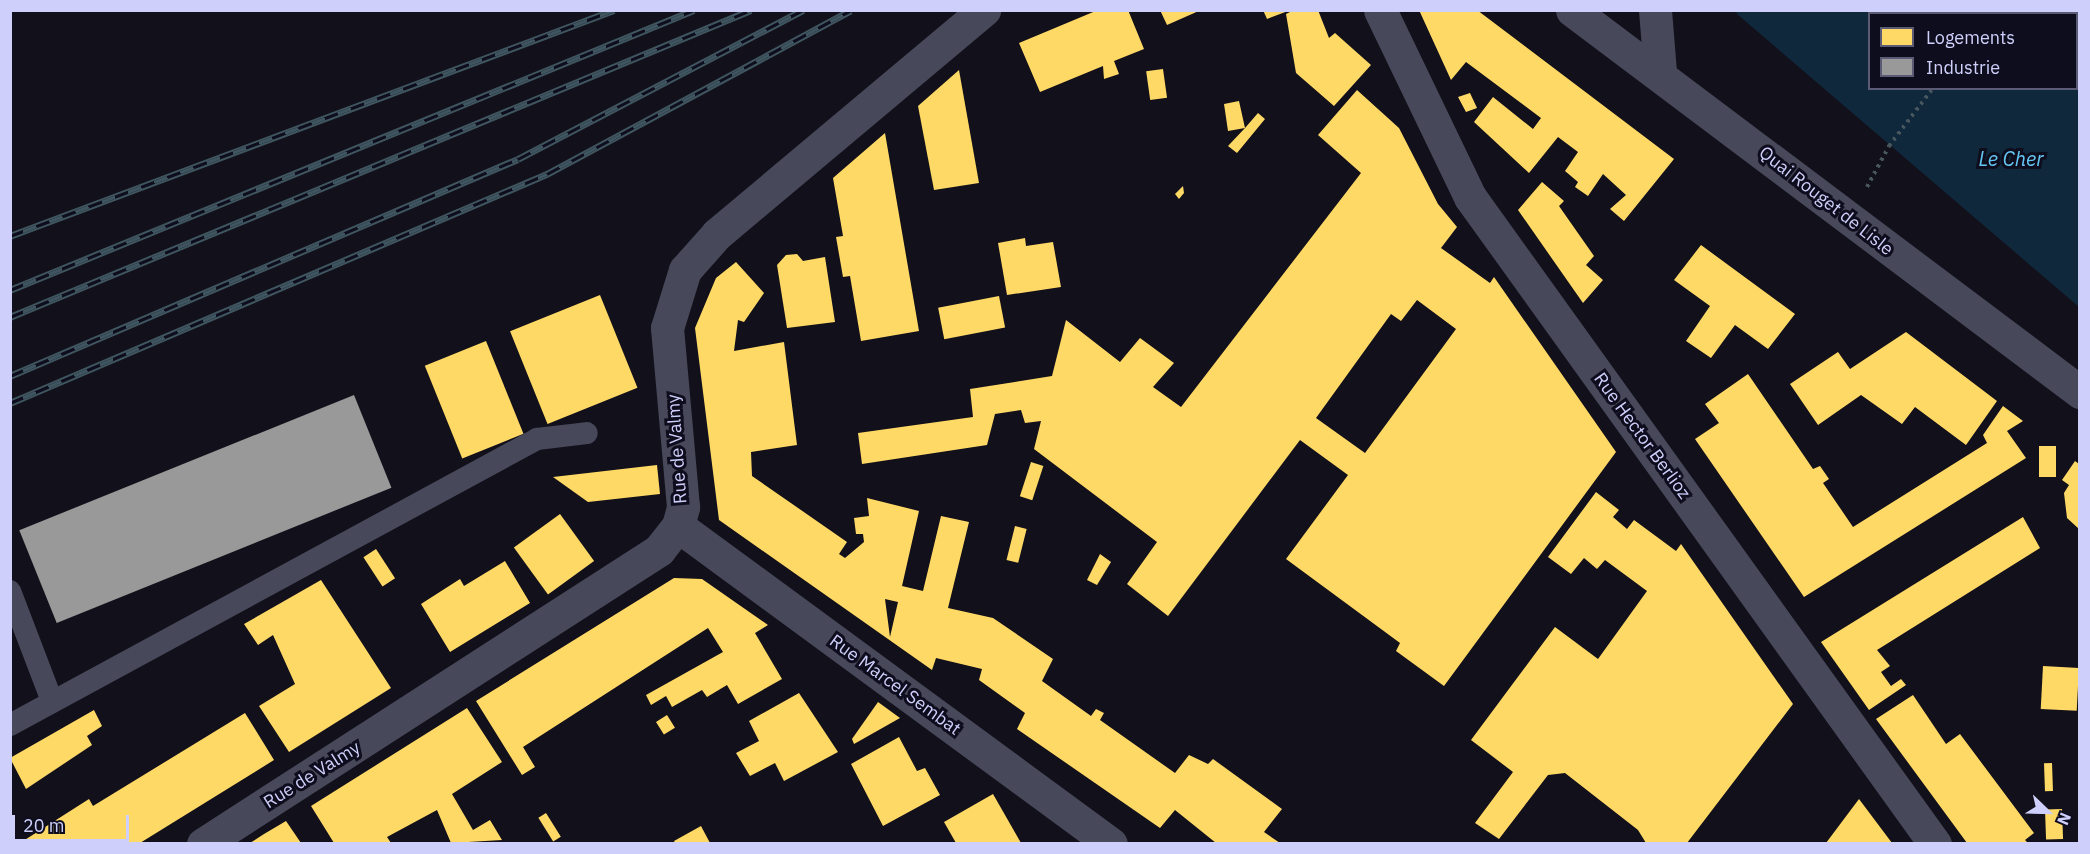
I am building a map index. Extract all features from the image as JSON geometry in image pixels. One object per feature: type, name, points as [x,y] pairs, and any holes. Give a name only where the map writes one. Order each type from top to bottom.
[{"type":"street","name":"Rue de Valmy","points":[[203,843],[632,573],[678,526],[683,507],[667,328],[675,291],[685,270],[717,234],[984,10]]},
{"type":"street","name":"Rue Hector Berlioz","points":[[1380,10],[1470,197],[1935,843]]},
{"type":"street","name":"Quai Rouget de Lisle","points":[[1572,10],[1660,72],[1847,218],[2079,392]]},
{"type":"street","points":[[1655,10],[1662,41],[1660,72]]},
{"type":"street","name":"Rue Marcel Sembat","points":[[678,526],[1111,843]]},
{"type":"lane","points":[[10,725],[52,700],[537,440],[587,433]]},
{"type":"lane","points":[[10,591],[52,700]]},
{"type":"path","points":[[1847,218],[1889,146],[1931,90]]},
{"type":"water","name":"Le Cher","points":[[1736,11],[2079,11],[2079,307],[1737,14]]},
{"type":"building: Logements","points":[[1098,10],[1128,10],[1144,49],[1114,61],[1119,74],[1104,79],[1103,66],[1040,92],[1019,43]]},
{"type":"building: Logements","points":[[1160,10],[1201,10],[1167,25]]},
{"type":"building: Logements","points":[[1263,10],[1288,10],[1288,11],[1267,19]]},
{"type":"building: Logements","points":[[1294,10],[1318,10],[1329,38],[1335,33],[1371,65],[1334,106],[1296,73],[1286,14]]},
{"type":"building: Logements","points":[[1419,10],[1477,10],[1674,159],[1624,221],[1610,209],[1626,195],[1603,174],[1588,196],[1575,187],[1578,182],[1565,171],[1578,152],[1558,137],[1529,173],[1474,122],[1493,97],[1533,129],[1541,118],[1466,62],[1451,80]]},
{"type":"building: Logements","points":[[1163,69],[1167,98],[1150,100],[1146,71]]},
{"type":"building: Logements","points":[[959,70],[979,183],[934,190],[918,106]]},
{"type":"building: Logements","points":[[1357,90],[1399,128],[1438,204],[1457,227],[1441,248],[1490,283],[1494,277],[1616,452],[1444,686],[1396,651],[1400,643],[1286,559],[1348,475],[1300,440],[1168,616],[1127,584],[1157,542],[1034,449],[1041,421],[1025,423],[1021,410],[995,414],[987,445],[862,464],[858,433],[973,417],[970,389],[1052,376],[1066,320],[1120,362],[1140,338],[1174,363],[1153,387],[1181,407],[1361,173],[1318,135]],"holes":[[[1417,300],[1456,329],[1365,453],[1316,418],[1391,314],[1401,321]]]},
{"type":"building: Logements","points":[[1470,93],[1477,108],[1466,112],[1458,97]]},
{"type":"building: Logements","points":[[1239,101],[1245,128],[1228,131],[1224,104]]},
{"type":"building: Logements","points":[[1258,113],[1265,119],[1237,153],[1228,146]]},
{"type":"building: Logements","points":[[885,133],[919,331],[861,341],[850,276],[843,277],[836,237],[843,236],[833,178]]},
{"type":"building: Logements","points":[[1542,182],[1564,201],[1559,206],[1594,256],[1586,265],[1603,280],[1583,303],[1518,210]]},
{"type":"building: Logements","points":[[1183,186],[1184,193],[1179,199],[1175,194]]},
{"type":"building: Logements","points":[[1025,238],[1026,246],[1053,242],[1061,287],[1007,295],[998,243]]},
{"type":"building: Logements","points":[[1701,245],[1795,314],[1768,349],[1735,325],[1711,358],[1686,341],[1710,306],[1674,280]]},
{"type":"building: Logements","points":[[797,254],[803,261],[825,257],[835,322],[787,328],[777,265],[786,255]]},
{"type":"building: Logements","points":[[736,262],[764,293],[744,322],[738,320],[734,351],[784,342],[797,445],[751,452],[752,476],[847,542],[839,554],[845,558],[864,542],[863,534],[856,534],[854,518],[869,516],[867,498],[919,511],[902,586],[923,591],[941,516],[969,522],[948,608],[993,618],[1053,659],[1042,681],[1091,716],[1096,709],[1104,713],[1100,720],[1175,773],[1189,755],[1208,764],[1213,759],[1282,809],[1264,832],[1280,843],[1216,843],[1175,810],[1160,828],[1017,729],[1025,713],[979,680],[982,669],[936,658],[932,670],[719,520],[695,328],[716,278]],"holes":[[[885,599],[898,602],[890,637]]]},
{"type":"building: Logements","points":[[600,295],[637,388],[548,424],[510,331]]},
{"type":"building: Logements","points":[[999,296],[1005,327],[944,339],[938,308]]},
{"type":"building: Logements","points":[[1906,332],[1997,401],[1966,445],[1915,407],[1902,424],[1861,395],[1818,425],[1790,384],[1838,352],[1850,369]]},
{"type":"building: Logements","points":[[486,341],[523,434],[462,458],[425,366]]},
{"type":"building: Logements","points":[[1748,374],[1813,469],[1820,466],[1829,479],[1823,483],[1853,527],[1987,443],[1983,435],[2003,406],[2023,421],[2007,431],[2026,458],[1804,597],[1695,439],[1719,423],[1705,404]]},
{"type":"building: Logements","points":[[2039,446],[2056,446],[2056,477],[2039,477]]},
{"type":"building: Logements","points":[[2075,461],[2079,464],[2079,529],[2067,518],[2064,493],[2069,485],[2062,480]]},
{"type":"building: Logements","points":[[1031,462],[1043,466],[1032,500],[1020,496]]},
{"type":"building: Logements","points":[[657,465],[660,494],[588,502],[553,477]]},
{"type":"building: Logements","points":[[1596,492],[1619,510],[1613,517],[1627,529],[1634,520],[1676,551],[1681,544],[1793,704],[1687,843],[1646,843],[1638,830],[1565,773],[1548,775],[1499,839],[1475,823],[1513,772],[1471,740],[1555,627],[1598,659],[1647,591],[1605,560],[1597,569],[1584,558],[1571,574],[1548,557]]},
{"type":"building: Logements","points":[[560,514],[594,561],[548,594],[514,548]]},
{"type":"building: Logements","points":[[2023,517],[2040,548],[1877,650],[1890,666],[1881,672],[1891,686],[1901,679],[1906,685],[1869,710],[1821,642]]},
{"type":"building: Logements","points":[[1015,526],[1027,529],[1018,563],[1007,560]]},
{"type":"building: Logements","points":[[376,549],[395,578],[382,587],[363,557]]},
{"type":"building: Logements","points":[[1100,554],[1111,562],[1097,585],[1087,580]]},
{"type":"building: Logements","points":[[505,561],[530,603],[450,652],[421,604],[460,579],[464,586]]},
{"type":"building: Logements","points":[[674,578],[702,579],[768,625],[755,633],[782,679],[738,704],[727,685],[707,697],[702,690],[672,707],[666,696],[651,705],[646,695],[723,652],[708,628],[523,747],[535,767],[522,775],[476,701]]},
{"type":"building: Logements","points":[[321,580],[391,688],[289,752],[259,706],[295,684],[273,635],[258,645],[244,624]]},
{"type":"building: Logements","points":[[2043,666],[2079,668],[2077,711],[2041,709]]},
{"type":"building: Logements","points":[[799,693],[838,752],[784,781],[775,763],[750,776],[736,753],[759,741],[749,721]]},
{"type":"building: Logements","points":[[1913,695],[1946,744],[1960,734],[2034,833],[2025,840],[2028,843],[1967,843],[1876,719]]},
{"type":"building: Logements","points":[[878,702],[900,718],[854,744],[852,739]]},
{"type":"building: Logements","points":[[467,708],[502,762],[452,794],[473,830],[490,820],[502,840],[451,843],[437,810],[387,837],[391,843],[334,843],[311,806]]},
{"type":"building: Logements","points":[[94,710],[102,726],[87,736],[92,745],[26,789],[10,758]]},
{"type":"building: Logements","points":[[245,713],[274,760],[140,843],[20,843],[89,799],[93,806]]},
{"type":"building: Logements","points":[[667,715],[675,728],[664,735],[656,722]]},
{"type":"building: Logements","points":[[899,737],[917,771],[925,768],[940,795],[883,826],[851,764]]},
{"type":"building: Logements","points":[[2044,763],[2052,763],[2053,791],[2045,791]]},
{"type":"building: Logements","points":[[993,794],[1021,843],[956,843],[944,822]]},
{"type":"building: Logements","points":[[1859,799],[1892,843],[1826,843]]},
{"type":"building: Logements","points":[[2062,809],[2063,839],[2046,840],[2045,810]]},
{"type":"building: Logements","points":[[546,813],[561,837],[553,842],[538,818]]},
{"type":"building: Logements","points":[[286,821],[301,843],[250,843],[264,834]]},
{"type":"building: Logements","points":[[701,826],[710,843],[675,843],[674,841]]},
{"type":"building: Industrie","points":[[354,395],[391,488],[57,623],[19,530]]},
{"type":"railway","points":[[10,236],[614,10]]},
{"type":"railway","points":[[10,290],[694,10]]},
{"type":"railway","points":[[10,317],[751,10]]},
{"type":"railway","points":[[10,376],[518,159],[803,10]]},
{"type":"railway","points":[[10,403],[547,174],[851,10]]}]
